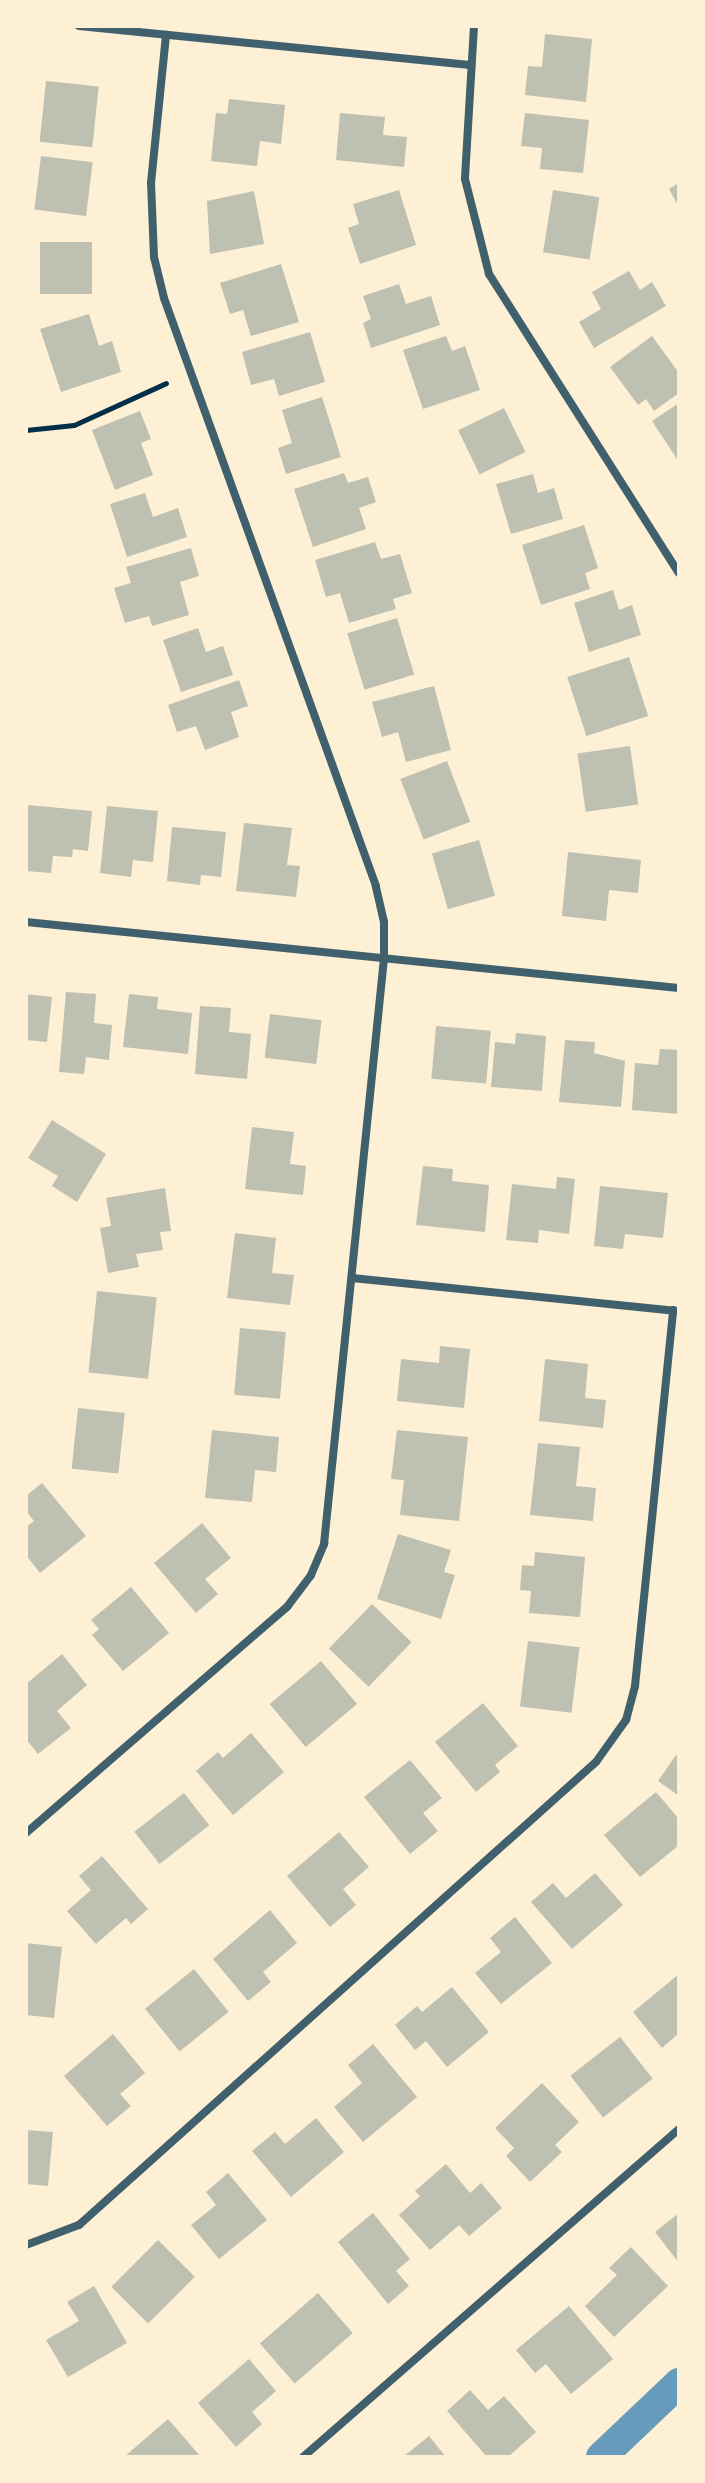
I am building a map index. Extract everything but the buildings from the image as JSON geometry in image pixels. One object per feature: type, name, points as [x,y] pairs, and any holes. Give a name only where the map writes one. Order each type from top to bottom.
[{"type":"street","points":[[79,26],[470,65]]},
{"type":"street","points":[[474,26],[465,179],[489,274],[679,573]]},
{"type":"street","points":[[26,1833],[287,1607],[311,1575],[324,1544],[384,958],[384,922],[376,886],[154,257],[151,183],[166,35]]},
{"type":"street","points":[[26,922],[679,988]]},
{"type":"street","points":[[26,2245],[79,2225],[596,1762],[626,1720],[635,1686],[676,1310],[352,1278]]},
{"type":"street","points":[[303,2457],[679,2129]]},
{"type":"path","points":[[26,430],[74,425],[166,383]]},
{"type":"waterway","points":[[601,2457],[679,2383]]}]
